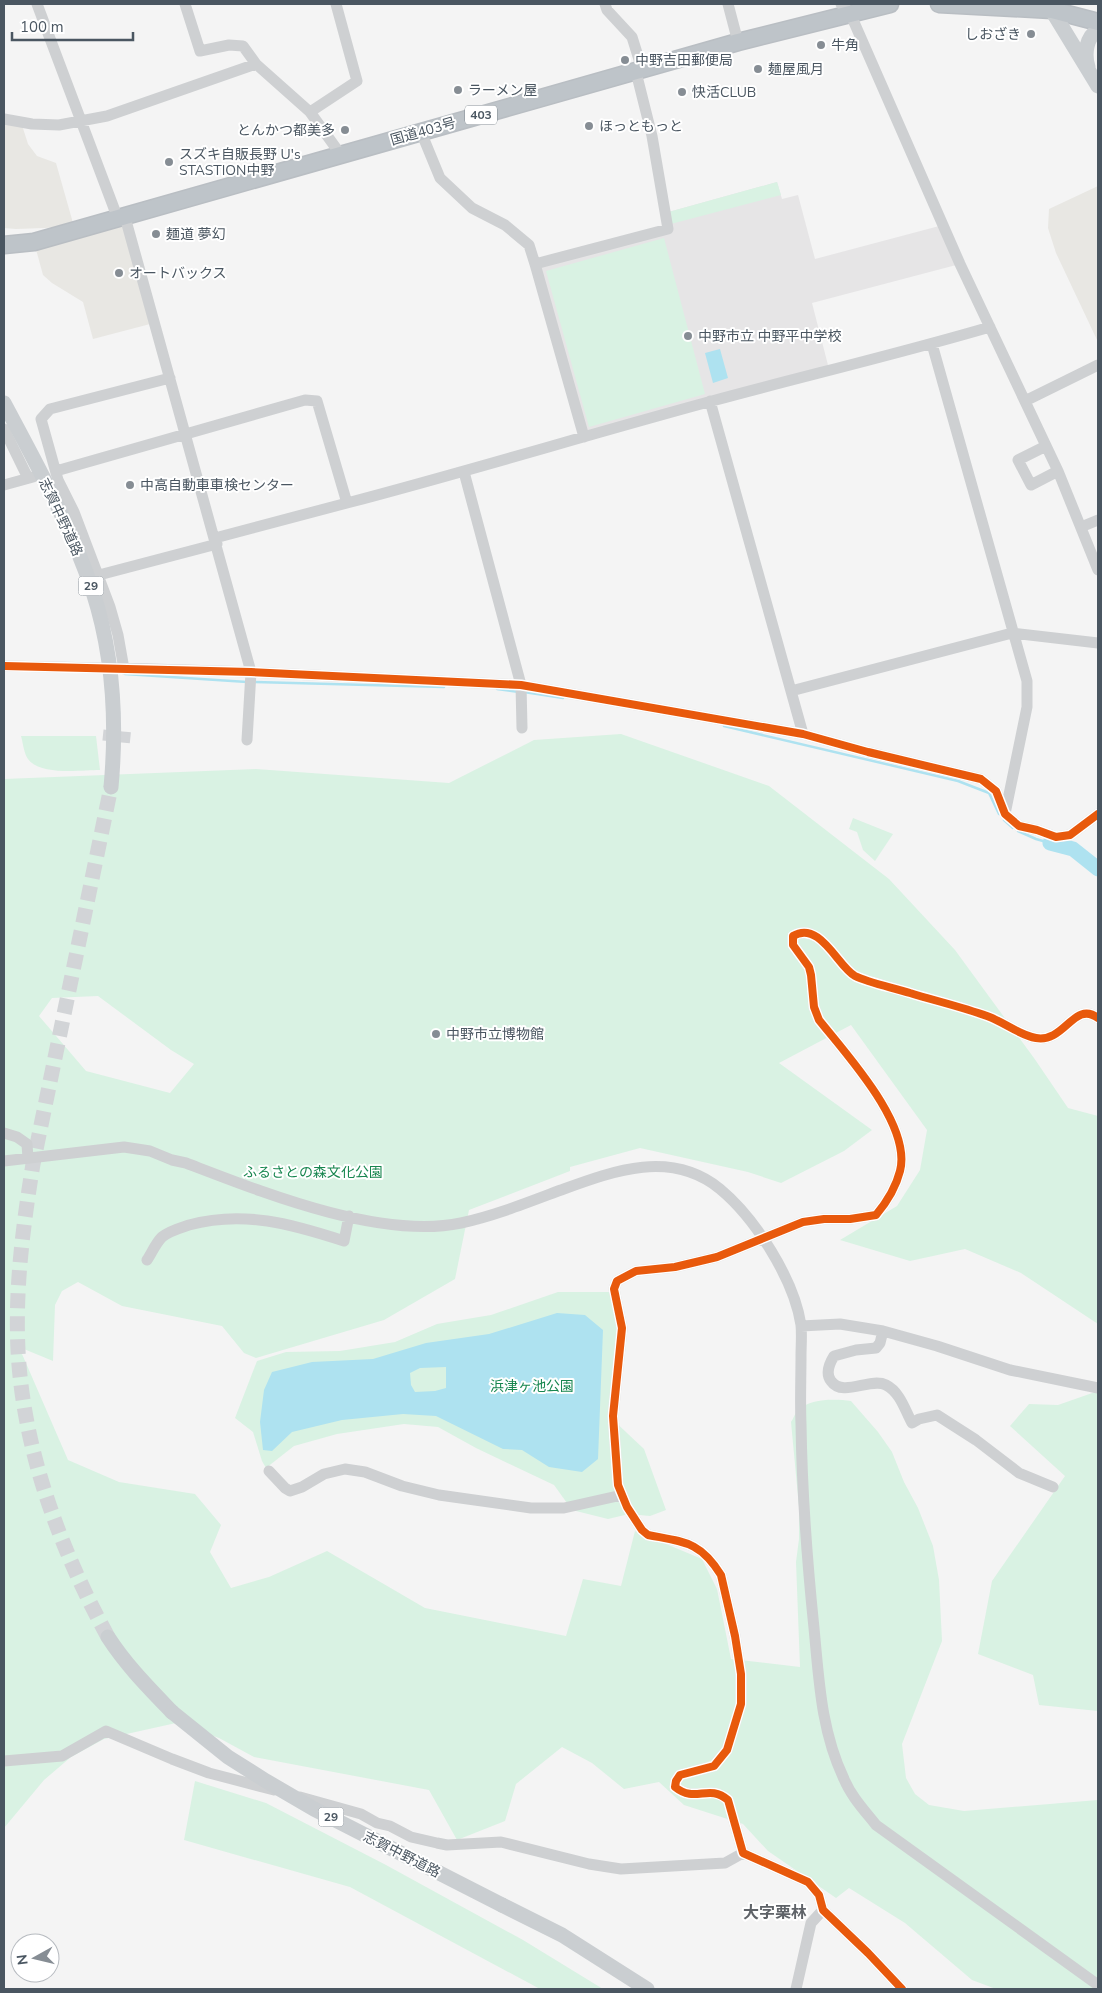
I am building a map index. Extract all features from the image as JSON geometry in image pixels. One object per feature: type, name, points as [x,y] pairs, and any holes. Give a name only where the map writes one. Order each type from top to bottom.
[{"type":"highway","name":"国道403号","points":[[4,245],[34,242],[72,230],[122,218],[639,71],[846,8],[890,4]]},
{"type":"highway","points":[[939,4],[1050,7],[1098,22]]},
{"type":"highway","name":"国道403号","points":[[4,235],[29,236],[72,230]]},
{"type":"main road","points":[[1050,7],[1090,70]]},
{"type":"main road","points":[[1098,30],[1091,36],[1086,49],[1086,62],[1098,86]]},
{"type":"main road","name":"志賀中野道路","points":[[4,403],[78,552],[93,593],[106,644],[112,691],[114,735],[111,787]]},
{"type":"main road","name":"志賀中野道路","points":[[108,1638],[138,1678],[172,1712],[228,1757],[314,1809],[562,1935],[647,1989]]},
{"type":"street","points":[[37,4],[81,120],[122,218],[170,378],[184,435],[216,541],[251,672],[247,740]]},
{"type":"street","points":[[185,4],[200,50],[229,45],[243,46],[256,64],[310,112],[341,155]]},
{"type":"street","points":[[310,112],[357,81],[336,4]]},
{"type":"street","points":[[535,264],[668,229],[632,37],[607,10],[605,4]]},
{"type":"street","points":[[728,4],[738,42]]},
{"type":"street","points":[[846,8],[929,196],[1058,471],[1098,570]]},
{"type":"street","points":[[4,119],[32,124],[59,125],[107,116],[256,64]]},
{"type":"street","points":[[421,132],[440,178],[472,208],[505,225],[530,244],[584,437]]},
{"type":"street","points":[[99,575],[710,401],[932,344],[990,327]]},
{"type":"street","points":[[932,344],[1027,682],[1027,707],[1005,814]]},
{"type":"street","points":[[1025,401],[1098,366]]},
{"type":"street","points":[[170,378],[50,409],[41,418],[56,471],[99,575],[116,625],[121,668],[251,672],[521,690],[803,734],[868,752],[981,779],[996,791],[1005,814],[1019,826],[1056,837],[1070,834],[1098,814]]},
{"type":"street","points":[[56,471],[305,400],[317,401],[347,503]]},
{"type":"street","points":[[710,401],[803,734]]},
{"type":"street","points":[[4,429],[31,478],[4,485]]},
{"type":"street","points":[[1046,446],[1018,460],[1031,485],[1058,471]]},
{"type":"street","points":[[464,472],[521,690],[522,728]]},
{"type":"street","points":[[1081,526],[1098,520]]},
{"type":"street","points":[[791,691],[1012,633],[1098,643]]},
{"type":"street","points":[[4,666],[100,668]]},
{"type":"street","points":[[902,1989],[823,1910],[819,1895],[808,1882],[743,1852],[728,1800],[716,1792],[690,1794],[682,1792],[675,1787],[680,1775],[714,1766],[727,1750],[741,1704],[741,1674],[735,1636],[721,1576],[706,1555],[691,1544],[648,1535],[642,1530],[622,1495],[618,1480],[612,1416],[622,1328],[614,1289],[617,1281],[636,1270],[675,1267],[717,1257],[803,1222],[876,1215],[892,1191],[900,1170],[900,1152],[885,1106],[819,1020],[814,1008],[809,967],[793,945],[793,936],[804,933],[817,937],[854,976],[988,1016],[1036,1038],[1050,1038],[1059,1034],[1079,1014],[1085,1012],[1098,1018]]},
{"type":"street","points":[[4,1133],[18,1137],[27,1144],[28,1158]]},
{"type":"street","points":[[4,1161],[124,1147],[150,1151],[275,1196],[349,1216],[395,1224],[424,1226],[460,1223],[528,1202],[616,1171],[660,1166],[680,1169],[718,1187],[740,1208],[763,1238],[786,1279],[801,1326],[801,1424],[806,1545],[824,1722],[844,1779],[854,1798],[876,1825],[1098,1985]]},
{"type":"street","points":[[147,1260],[162,1237],[179,1228],[201,1222],[223,1218],[258,1219],[344,1241],[349,1216]]},
{"type":"street","points":[[801,1326],[840,1324],[884,1331],[1010,1370],[1098,1388]]},
{"type":"street","points":[[884,1331],[876,1348],[856,1350],[834,1356],[827,1372],[833,1384],[839,1387],[874,1383],[884,1384],[898,1396],[912,1423],[919,1419],[938,1415],[976,1440],[1019,1473],[1054,1487]]},
{"type":"street","points":[[269,1470],[285,1488],[290,1490],[302,1488],[324,1474],[346,1469],[365,1472],[402,1486],[439,1495],[531,1508],[564,1508],[622,1495]]},
{"type":"street","points":[[4,1761],[62,1756],[106,1731],[172,1759],[217,1775],[335,1805],[361,1814],[377,1823],[390,1826],[410,1837],[447,1845],[502,1842],[589,1864],[621,1868],[724,1863],[743,1852]]},
{"type":"street","points":[[796,1989],[811,1924],[823,1910]]},
{"type":"shaded area","points":[[4,119],[21,122],[28,144],[37,156],[56,163],[73,223],[62,227],[4,228]]},
{"type":"shaded area","name":"中野市立 中野平中学校","points":[[777,182],[782,199],[798,195],[815,259],[943,225],[960,264],[812,303],[829,369],[584,437],[535,264],[668,229],[665,213]]},
{"type":"shaded area","points":[[1098,186],[1098,342],[1056,253],[1048,228],[1049,209]]},
{"type":"shaded area","points":[[125,217],[154,323],[93,339],[83,302],[52,283],[43,275],[34,242]]},
{"type":"green space","points":[[777,182],[781,195],[667,225],[665,213]]},
{"type":"green space","points":[[664,238],[705,394],[589,427],[546,271]]},
{"type":"green space","name":"ふるさとの森文化公園","points":[[621,734],[769,786],[889,879],[955,950],[1068,1108],[1098,1116],[1098,1324],[1021,1273],[965,1249],[910,1261],[840,1240],[897,1206],[920,1170],[927,1130],[851,1025],[779,1063],[872,1130],[844,1151],[781,1183],[748,1172],[640,1148],[570,1167],[570,1171],[469,1210],[455,1279],[384,1320],[256,1358],[244,1353],[222,1326],[122,1306],[78,1282],[62,1291],[55,1305],[53,1361],[19,1347],[68,1460],[119,1482],[195,1494],[221,1525],[210,1552],[231,1588],[269,1577],[327,1551],[425,1608],[566,1636],[583,1579],[621,1586],[635,1531],[702,1559],[717,1589],[731,1659],[800,1667],[796,1562],[799,1539],[799,1507],[791,1422],[797,1411],[809,1404],[830,1400],[851,1401],[878,1432],[892,1452],[933,1546],[939,1580],[942,1641],[902,1744],[906,1778],[915,1794],[929,1805],[964,1811],[1098,1800],[1098,1989],[996,1989],[972,1980],[905,1923],[849,1888],[836,1898],[768,1851],[743,1824],[684,1805],[659,1782],[624,1789],[592,1763],[562,1747],[516,1784],[505,1821],[457,1840],[429,1790],[254,1757],[219,1738],[176,1723],[104,1739],[71,1757],[44,1780],[4,1828],[4,779],[256,769],[449,783],[534,740]],"holes":[[[98,996],[171,1050],[194,1064],[170,1093],[86,1071],[39,1016],[52,998]]]},
{"type":"green space","points":[[21,736],[96,736],[100,770],[61,771],[42,768],[28,759]]},
{"type":"green space","points":[[853,818],[893,834],[875,861],[863,850],[857,832],[849,829]]},
{"type":"green space","name":"浜津ヶ池公園","points":[[558,1292],[610,1292],[619,1328],[610,1417],[644,1449],[666,1510],[650,1516],[629,1514],[608,1519],[572,1510],[554,1485],[476,1448],[438,1427],[404,1424],[337,1434],[294,1446],[266,1468],[253,1432],[235,1418],[257,1361],[286,1352],[340,1351],[395,1342],[437,1324],[491,1315]]},
{"type":"green space","points":[[1098,1391],[1098,1711],[1039,1705],[1033,1675],[978,1654],[992,1581],[1065,1476],[1010,1426],[1029,1404],[1058,1405]]},
{"type":"green space","points":[[195,1781],[266,1803],[386,1865],[523,1940],[603,1989],[540,1989],[350,1887],[184,1840]]},
{"type":"water","points":[[720,349],[728,378],[713,383],[705,353]]},
{"type":"water","name":"浜津ヶ池公園","points":[[557,1313],[585,1315],[603,1330],[598,1459],[582,1472],[549,1467],[522,1450],[503,1449],[436,1416],[403,1414],[342,1420],[292,1432],[272,1451],[263,1450],[260,1422],[264,1390],[272,1372],[312,1362],[373,1359],[426,1343],[489,1334]],"holes":[[[446,1367],[446,1388],[435,1391],[415,1392],[411,1385],[410,1373],[420,1368]]]},
{"type":"waterway","points":[[125,674],[247,682]]},
{"type":"waterway","points":[[255,682],[444,687]]},
{"type":"waterway","points":[[497,689],[519,692]]},
{"type":"waterway","points":[[524,692],[563,698]]},
{"type":"waterway","points":[[724,726],[958,781],[989,793],[999,814]]},
{"type":"waterway","points":[[1004,820],[1013,828]]},
{"type":"waterway","points":[[1018,831],[1050,843]]},
{"type":"waterway","points":[[1050,843],[1073,849],[1098,869]]},
{"type":"tunnel","points":[[103,735],[132,738]]},
{"type":"tunnel","points":[[108,1637],[74,1569],[47,1498],[36,1462],[27,1425],[21,1387],[17,1326],[21,1257],[33,1164],[111,787]]},
{"type":"cycle path","points":[[4,666],[251,672],[521,685],[803,734],[868,752],[981,779],[996,791],[1005,814],[1019,826],[1056,837],[1070,835],[1098,814]]},
{"type":"cycle path","points":[[902,1989],[823,1910],[819,1895],[808,1882],[743,1853],[728,1800],[714,1793],[689,1794],[675,1787],[680,1775],[714,1766],[727,1750],[741,1704],[741,1674],[735,1636],[721,1575],[706,1555],[698,1549],[681,1542],[648,1535],[642,1530],[627,1507],[618,1485],[613,1416],[622,1328],[614,1289],[617,1281],[636,1271],[675,1267],[717,1257],[803,1222],[876,1215],[893,1189],[900,1171],[901,1153],[896,1133],[887,1112],[874,1091],[819,1020],[814,1007],[809,967],[793,945],[793,936],[803,933],[812,934],[820,939],[849,971],[861,979],[978,1013],[1036,1038],[1046,1038],[1055,1034],[1082,1014],[1090,1014],[1098,1018]]},
{"type":"place","name":"しおざき","points":[[1031,34]]},
{"type":"place","name":"牛角","points":[[821,45]]},
{"type":"place","name":"中野吉田郵便局","points":[[625,60]]},
{"type":"place","name":"麺屋風月","points":[[758,69]]},
{"type":"place","name":"ラーメン屋","points":[[458,90]]},
{"type":"place","name":"快活CLUB","points":[[682,92]]},
{"type":"place","name":"ほっともっと","points":[[589,126]]},
{"type":"place","name":"とんかつ都美多","points":[[345,130]]},
{"type":"place","name":"スズキ自販長野 U's STASTION中野","points":[[169,162]]},
{"type":"place","name":"麺道 夢幻","points":[[156,234]]},
{"type":"place","name":"オートバックス","points":[[119,273]]},
{"type":"place","name":"中野市立 中野平中学校","points":[[688,336]]},
{"type":"place","name":"中高自動車車検センター","points":[[130,485]]},
{"type":"place","name":"中野市立博物館","points":[[436,1034]]},
{"type":"district","name":"大字栗林","points":[[775,1912]]}]
